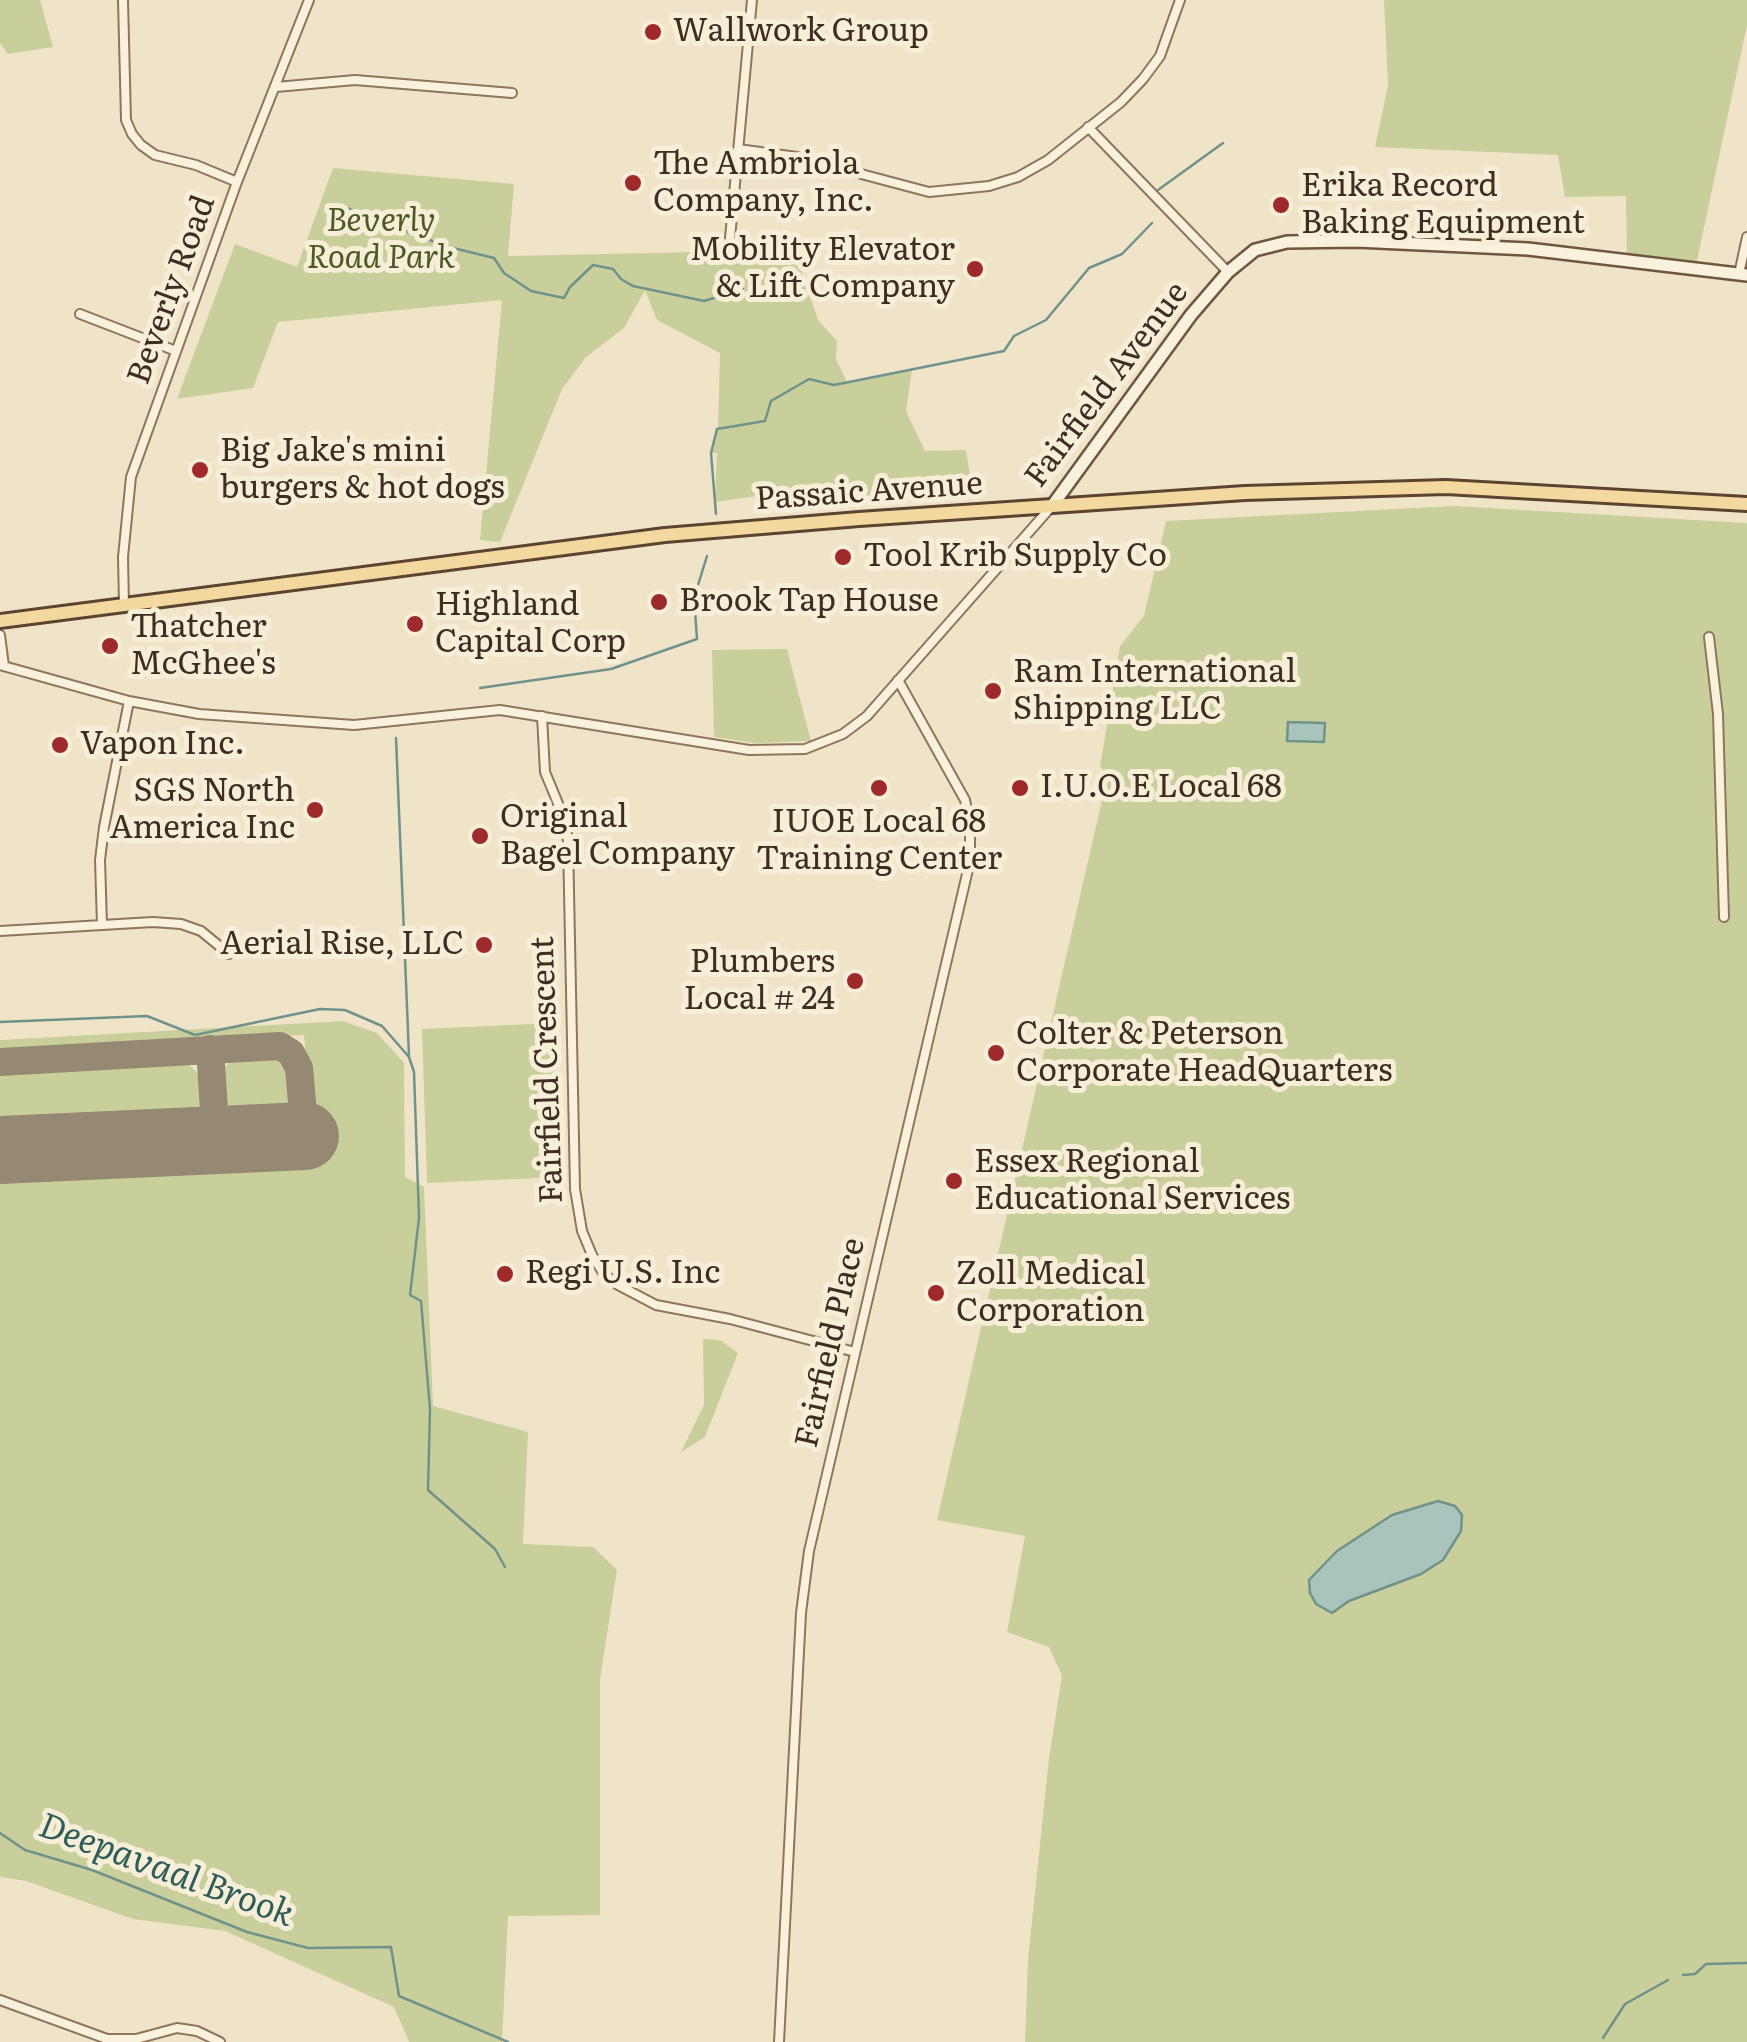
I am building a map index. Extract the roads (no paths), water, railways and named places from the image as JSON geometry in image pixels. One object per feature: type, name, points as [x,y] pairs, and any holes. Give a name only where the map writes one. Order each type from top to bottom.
[{"type":"main road","name":"Passaic Avenue","points":[[0,621],[665,535],[1052,506],[1446,486],[1747,504]]},
{"type":"street","points":[[123,0],[126,120],[132,134],[155,155],[196,164],[237,182]]},
{"type":"street","name":"Beverly Road","points":[[124,606],[123,556],[131,477],[237,182],[309,0]]},
{"type":"street","points":[[730,238],[752,0]]},
{"type":"street","points":[[738,149],[796,156],[929,192],[990,186],[1018,177],[1048,160],[1143,80],[1160,56],[1180,0]]},
{"type":"street","points":[[276,87],[354,80],[512,94]]},
{"type":"street","points":[[1088,127],[1228,272]]},
{"type":"street","points":[[1743,274],[1747,237]]},
{"type":"street","name":"Fairfield Avenue","points":[[0,636],[2,665],[128,701],[199,714],[354,725],[500,710],[749,750],[805,749],[855,726],[878,706],[1052,506],[1191,315],[1240,259],[1276,244],[1356,242],[1528,249],[1743,274]]},
{"type":"street","points":[[80,314],[176,351]]},
{"type":"street","points":[[1709,637],[1718,714],[1724,918]]},
{"type":"street","name":"Fairfield Place","points":[[779,2042],[801,1613],[809,1551],[970,860],[965,800],[898,680]]},
{"type":"street","points":[[102,925],[100,860],[128,701]]},
{"type":"street","name":"Fairfield Crescent","points":[[542,716],[545,772],[564,818],[568,841],[575,1189],[582,1231],[592,1256],[604,1274],[618,1285],[656,1305],[730,1319],[855,1352]]},
{"type":"street","points":[[0,931],[153,922],[181,924],[201,930],[229,954]]},
{"type":"street","points":[[0,2000],[107,2039],[136,2039],[178,2028],[220,2042]]},
{"type":"water","points":[[1288,722],[1325,723],[1324,742],[1287,741]]},
{"type":"water","points":[[1438,1501],[1455,1506],[1462,1515],[1461,1531],[1443,1560],[1421,1574],[1349,1601],[1332,1613],[1316,1604],[1309,1580],[1337,1551],[1392,1515]]},
{"type":"waterway","points":[[1158,190],[1223,143]]},
{"type":"waterway","points":[[344,207],[445,246],[494,258],[504,273],[531,291],[564,298],[593,265],[613,269],[633,286],[704,301],[743,289]]},
{"type":"waterway","points":[[716,514],[711,453],[717,429],[765,421],[771,401],[809,379],[834,385],[1004,351],[1014,336],[1046,320],[1089,268],[1122,254],[1152,223]]},
{"type":"waterway","points":[[480,688],[611,669],[697,639],[694,598],[707,556]]},
{"type":"waterway","points":[[396,738],[409,1056]]},
{"type":"waterway","points":[[0,1022],[147,1016],[195,1035],[320,1009],[345,1010],[382,1026],[409,1057],[414,1072],[419,1218],[410,1295],[421,1301],[430,1409],[428,1490],[495,1549],[505,1567]]},
{"type":"waterway","name":"Deepavaal Brook","points":[[0,1833],[25,1850],[92,1870],[247,1932],[308,1948],[391,1947],[399,1996],[508,2042]]},
{"type":"waterway","points":[[1683,1975],[1695,1974],[1706,1964],[1747,1963]]},
{"type":"waterway","points":[[1603,2038],[1625,2004],[1668,1980]]},
{"type":"place","name":"Wallwork Group","points":[[653,32]]},
{"type":"place","name":"The Ambriola Company, Inc.","points":[[633,183]]},
{"type":"place","name":"Erika Record Baking Equipment","points":[[1281,205]]},
{"type":"place","name":"Mobility Elevator & Lift Company","points":[[975,269]]},
{"type":"place","name":"Big Jake's mini burgers & hot dogs","points":[[200,470]]},
{"type":"place","name":"Tool Krib Supply Co","points":[[843,557]]},
{"type":"place","name":"Brook Tap House","points":[[659,602]]},
{"type":"place","name":"Highland Capital Corp","points":[[415,624]]},
{"type":"place","name":"Thatcher McGhee's","points":[[110,646]]},
{"type":"place","name":"Ram International Shipping LLC","points":[[993,691]]},
{"type":"place","name":"Vapon Inc.","points":[[60,745]]},
{"type":"place","name":"IUOE Local 68 Training Center","points":[[879,788]]},
{"type":"place","name":"I.U.O.E Local 68","points":[[1020,788]]},
{"type":"place","name":"SGS North America Inc","points":[[315,810]]},
{"type":"place","name":"Original Bagel Company","points":[[480,836]]},
{"type":"place","name":"Aerial Rise, LLC","points":[[484,945]]},
{"type":"place","name":"Plumbers Local # 24","points":[[855,981]]},
{"type":"place","name":"Colter & Peterson Corporate HeadQuarters","points":[[996,1053]]},
{"type":"place","name":"Essex Regional Educational Services","points":[[954,1181]]},
{"type":"place","name":"Regi U.S. Inc","points":[[505,1274]]},
{"type":"place","name":"Zoll Medical Corporation","points":[[936,1293]]},
{"type":"park label","name":"Beverly Road Park","points":[[381,240]]}]
